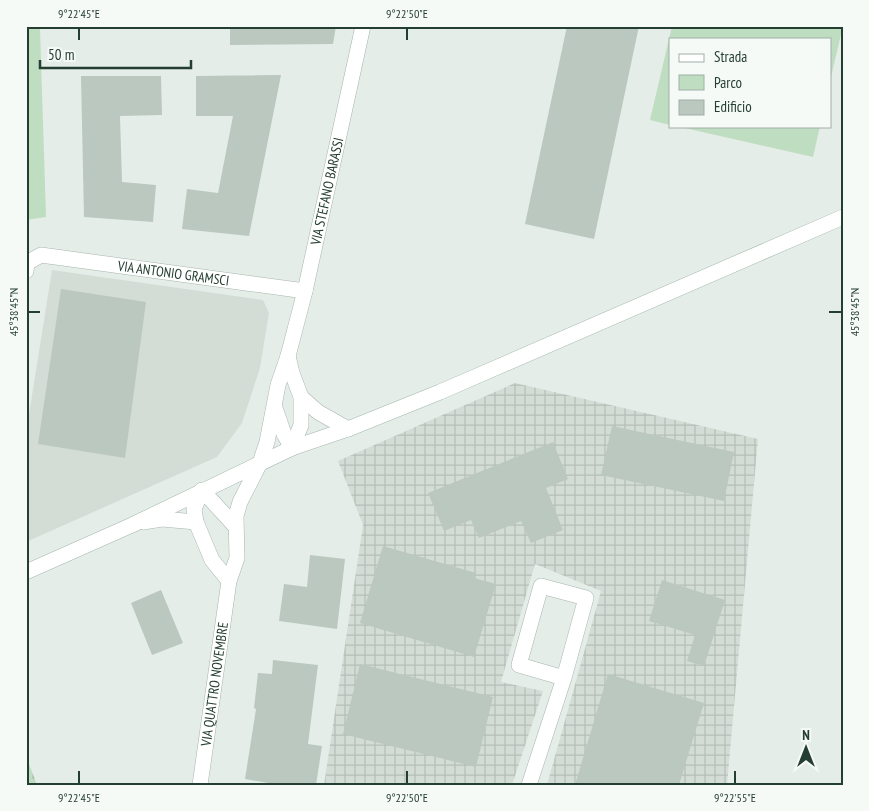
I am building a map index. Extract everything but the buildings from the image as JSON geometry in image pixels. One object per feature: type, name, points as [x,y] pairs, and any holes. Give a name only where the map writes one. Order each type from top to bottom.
[{"type":"street","name":"VIA STEFANO BARASSI","points":[[260,463],[267,442],[278,385],[288,356],[305,291],[363,26]]},
{"type":"street","points":[[26,572],[132,525],[292,448],[348,429],[440,392],[843,217]]},
{"type":"street","name":"VIA ANTONIO GRAMSCI","points":[[26,249],[41,255],[305,291]]},
{"type":"street","points":[[26,270],[27,263],[41,255]]},
{"type":"street","points":[[288,356],[301,397],[300,425],[292,448]]},
{"type":"street","points":[[301,397],[318,412],[348,429]]},
{"type":"street","points":[[274,408],[284,434],[292,448]]},
{"type":"street","name":"VIA QUATTRO NOVEMBRE","points":[[200,785],[228,581],[236,558],[236,516],[240,502],[260,463]]},
{"type":"street","points":[[202,490],[194,509],[196,522],[212,560],[228,581]]},
{"type":"street","points":[[202,490],[235,526]]},
{"type":"street","points":[[132,525],[162,519],[196,522]]},
{"type":"street","points":[[528,785],[564,678],[586,598],[541,586],[519,665],[564,678]]},
{"type":"shaded area","points":[[52,270],[263,300],[269,313],[260,368],[242,423],[217,457],[26,542],[26,433]]},
{"type":"shaded area","points":[[515,383],[758,439],[727,785],[547,785],[601,591],[535,564],[501,682],[543,691],[512,785],[324,785],[363,525],[338,461]]},
{"type":"green space","points":[[26,26],[173,26],[40,29],[46,217],[26,220]]},
{"type":"green space","points":[[672,26],[843,26],[832,73],[832,38],[669,38]]},
{"type":"green space","points":[[669,39],[669,125],[650,120]]},
{"type":"green space","points":[[685,128],[820,128],[813,157]]},
{"type":"green space","points":[[26,756],[37,785],[26,785]]}]
